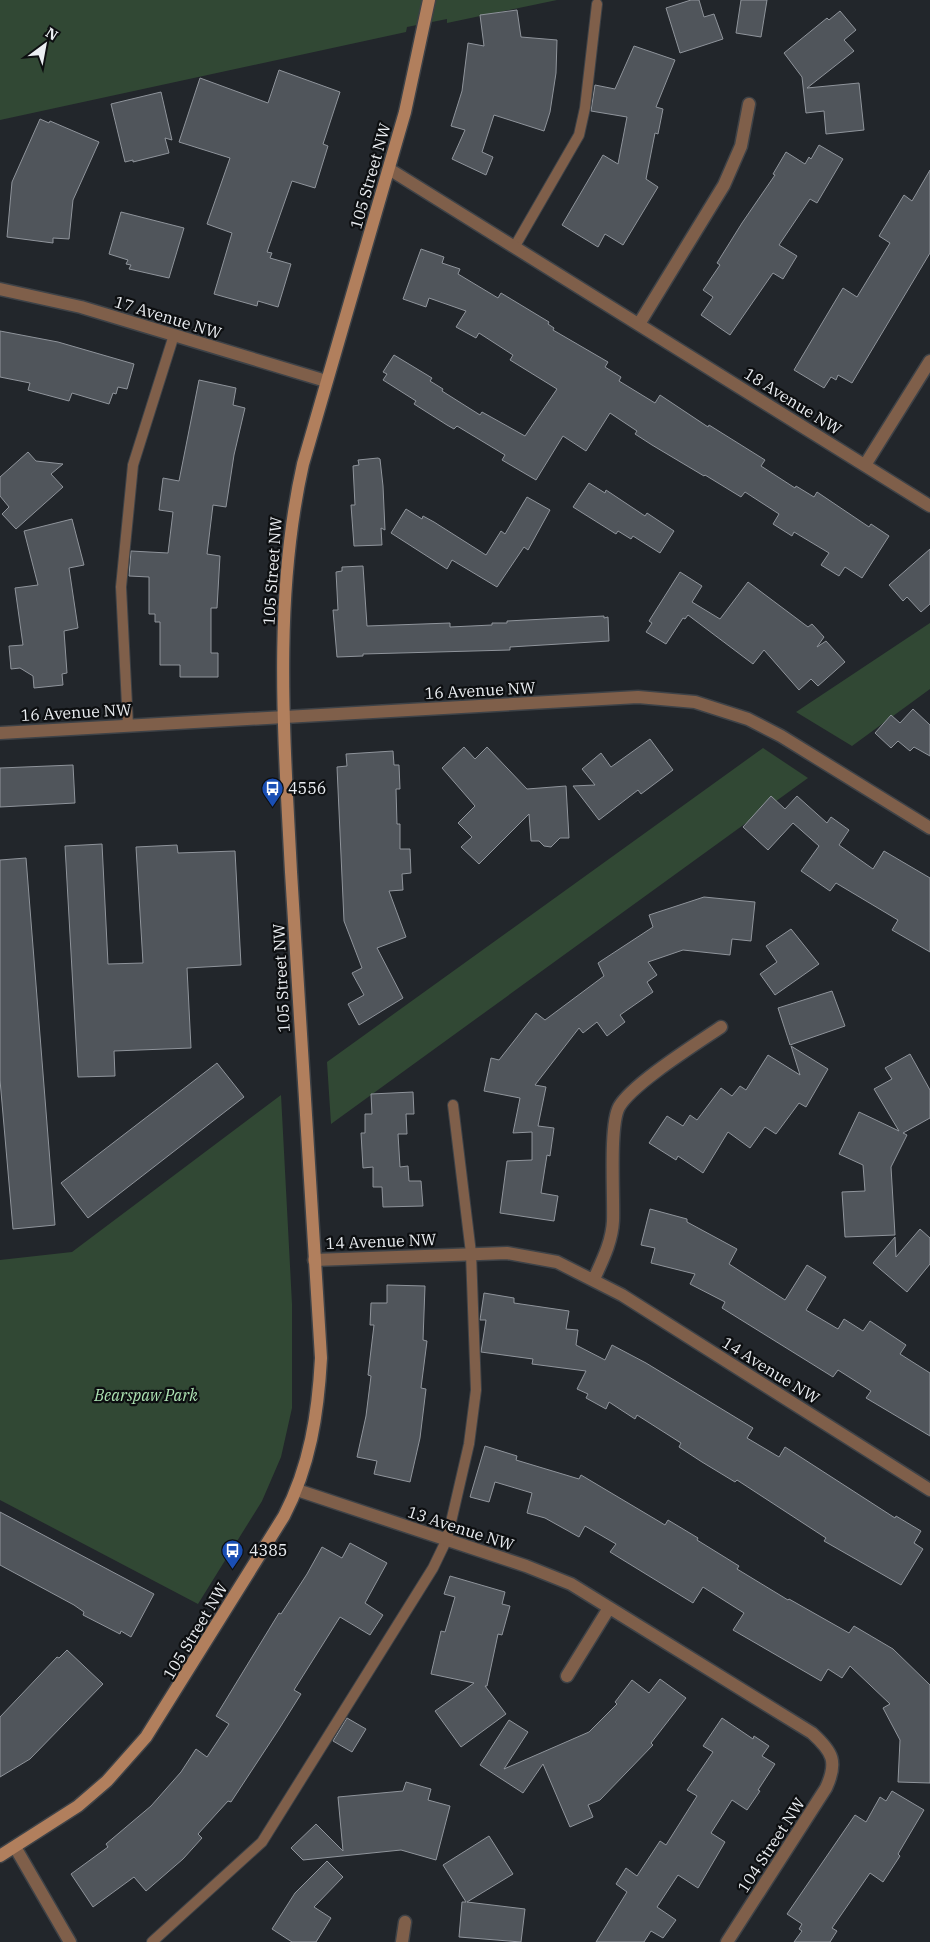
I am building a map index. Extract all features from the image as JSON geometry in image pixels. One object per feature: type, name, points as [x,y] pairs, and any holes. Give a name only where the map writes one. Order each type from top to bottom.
[{"type":"street","name":"105 Street NW","points":[[0,1856],[78,1806],[107,1781],[146,1736],[180,1686],[284,1516],[297,1490],[314,1432],[321,1358],[283,717],[284,619],[292,512],[326,381],[389,169],[419,54],[429,0]]},
{"type":"street","points":[[638,324],[724,185],[741,146],[749,104]]},
{"type":"street","name":"18 Avenue NW","points":[[389,169],[930,506]]},
{"type":"street","name":"17 Avenue NW","points":[[0,289],[81,307],[326,381]]},
{"type":"street","points":[[865,465],[930,361]]},
{"type":"street","name":"16 Avenue NW","points":[[0,733],[638,697],[696,702],[748,719],[781,736],[930,828]]},
{"type":"street","points":[[594,1279],[605,1255],[613,1223],[614,1133],[619,1108],[641,1084],[721,1027]]},
{"type":"street","name":"14 Avenue NW","points":[[314,1260],[507,1253],[557,1262],[594,1279],[930,1490]]},
{"type":"street","name":"13 Avenue NW","points":[[297,1490],[554,1577],[609,1608],[812,1733],[830,1752],[833,1761]]},
{"type":"street","points":[[567,1676],[609,1608]]},
{"type":"street","name":"104 Street NW","points":[[726,1942],[819,1801],[832,1776],[833,1761]]},
{"type":"street","points":[[15,1848],[70,1942]]},
{"type":"street","points":[[402,1942],[406,1922]]},
{"type":"lane","points":[[515,246],[579,135],[585,108],[597,4]]},
{"type":"lane","points":[[128,726],[121,587],[133,465],[174,335]]},
{"type":"lane","points":[[152,1942],[262,1842],[433,1568],[446,1541],[474,1415],[476,1390],[471,1254],[466,1230],[454,1105]]},
{"type":"green space","points":[[0,0],[557,0],[447,23],[447,19],[407,27],[406,32],[0,120]]},
{"type":"green space","points":[[930,623],[930,689],[852,746],[796,712]]},
{"type":"green space","points":[[763,748],[808,778],[331,1124],[327,1062]]},
{"type":"green space","name":"Bearspaw Park","points":[[281,1095],[292,1304],[292,1408],[281,1457],[262,1501],[198,1604],[0,1500],[0,1260],[72,1252]]},
{"type":"building","points":[[691,0],[699,0],[704,17],[714,14],[723,39],[680,53],[666,8]]},
{"type":"building","points":[[741,0],[767,0],[761,37],[736,33]]},
{"type":"building","points":[[517,10],[521,37],[557,40],[556,73],[550,112],[544,131],[494,115],[482,152],[493,157],[486,175],[452,159],[465,130],[451,126],[462,91],[468,43],[484,46],[480,15]]},
{"type":"building","points":[[840,11],[856,30],[844,40],[854,51],[807,88],[859,83],[864,130],[826,134],[824,111],[806,113],[802,77],[784,53],[827,18],[829,20]]},
{"type":"building","points":[[634,46],[675,60],[656,107],[663,109],[658,134],[655,133],[646,179],[658,187],[623,245],[605,234],[598,247],[562,225],[603,155],[618,164],[627,117],[591,111],[595,85],[615,89]]},
{"type":"building","points":[[279,70],[340,92],[323,144],[328,146],[315,188],[292,181],[267,252],[272,253],[270,258],[291,264],[278,307],[258,301],[257,306],[214,294],[232,233],[207,224],[230,158],[179,142],[200,78],[268,103]]},
{"type":"building","points":[[161,92],[172,140],[165,138],[169,153],[133,162],[133,160],[125,162],[111,104]]},
{"type":"building","points":[[40,119],[49,123],[50,121],[99,142],[73,200],[69,239],[53,238],[53,243],[7,237],[12,182]]},
{"type":"building","points":[[819,145],[843,159],[817,203],[810,199],[779,245],[797,256],[783,279],[773,273],[730,335],[701,315],[713,297],[703,290],[720,265],[717,263],[742,223],[775,175],[773,174],[786,152],[805,164],[809,157],[811,159]]},
{"type":"building","points":[[930,170],[930,253],[852,383],[838,375],[836,380],[831,377],[824,388],[794,370],[843,288],[857,297],[890,243],[879,236],[904,195],[912,201]]},
{"type":"building","points":[[121,212],[184,228],[169,278],[129,269],[131,265],[126,264],[128,260],[109,254]]},
{"type":"building","points":[[421,249],[444,257],[442,263],[460,269],[458,274],[498,298],[501,293],[549,322],[548,324],[554,328],[553,330],[608,362],[605,367],[621,377],[619,381],[655,403],[660,395],[708,427],[709,425],[765,460],[761,466],[795,488],[796,486],[814,497],[817,492],[869,527],[871,524],[889,536],[862,578],[845,567],[839,576],[821,565],[829,553],[794,532],[792,536],[773,524],[779,514],[745,492],[741,497],[652,445],[635,434],[637,431],[610,413],[586,451],[563,436],[536,480],[502,460],[505,455],[457,426],[454,429],[414,404],[416,401],[383,380],[387,374],[383,372],[394,355],[432,378],[430,381],[443,389],[442,391],[480,415],[482,412],[525,436],[557,389],[510,360],[513,355],[479,333],[476,338],[456,327],[466,311],[429,298],[426,307],[403,299]]},
{"type":"building","points":[[0,331],[58,342],[134,364],[127,389],[118,387],[116,394],[113,393],[109,404],[72,393],[69,401],[28,390],[30,383],[0,377]]},
{"type":"building","points":[[199,380],[236,388],[233,405],[245,408],[234,455],[226,507],[213,505],[207,554],[220,556],[217,608],[211,608],[211,653],[218,653],[218,677],[180,677],[180,665],[160,665],[160,622],[155,622],[155,614],[149,614],[149,577],[129,576],[131,551],[168,553],[173,512],[159,510],[163,478],[179,481]]},
{"type":"building","points":[[28,452],[36,461],[63,464],[51,474],[63,487],[16,529],[2,514],[9,507],[0,496],[0,477]]},
{"type":"building","points":[[380,459],[383,486],[385,530],[381,528],[382,545],[354,546],[351,505],[355,505],[353,466],[359,465],[358,460]]},
{"type":"building","points":[[589,483],[605,493],[606,490],[645,516],[647,513],[674,531],[660,553],[633,536],[631,539],[618,531],[616,534],[573,507]]},
{"type":"building","points":[[527,497],[550,510],[528,550],[524,547],[497,587],[452,560],[447,569],[391,533],[406,509],[422,519],[423,516],[434,522],[486,555],[501,531],[505,534]]},
{"type":"building","points":[[72,519],[84,565],[69,568],[78,628],[64,631],[67,673],[62,674],[63,685],[34,688],[33,676],[20,668],[11,669],[9,646],[23,645],[15,588],[38,585],[24,531]]},
{"type":"building","points":[[930,549],[930,604],[921,612],[907,597],[903,601],[889,585]]},
{"type":"building","points":[[363,566],[367,626],[450,623],[450,627],[492,625],[492,623],[507,623],[507,621],[604,616],[604,618],[608,617],[609,641],[510,647],[510,650],[363,654],[363,656],[337,657],[333,610],[338,610],[336,572],[342,571],[342,567]]},
{"type":"building","points":[[680,572],[702,586],[692,602],[720,619],[748,582],[808,627],[812,624],[824,637],[817,647],[826,641],[845,662],[818,686],[811,679],[799,690],[764,650],[753,664],[688,615],[685,619],[683,618],[666,644],[646,632],[652,623],[649,621]]},
{"type":"building","points":[[913,709],[930,725],[930,756],[914,747],[910,751],[898,741],[891,748],[875,733],[891,715],[900,723]]},
{"type":"building","points":[[650,739],[673,770],[641,794],[638,790],[599,820],[573,786],[595,785],[582,769],[601,753],[611,767]]},
{"type":"building","points":[[464,747],[475,759],[487,747],[527,789],[566,786],[569,838],[560,838],[551,847],[544,846],[539,841],[531,841],[529,814],[479,864],[461,847],[472,837],[458,823],[475,806],[442,768]]},
{"type":"building","points":[[393,751],[394,765],[399,765],[400,789],[396,789],[397,824],[400,824],[400,849],[410,849],[411,873],[402,874],[403,890],[389,891],[406,937],[377,948],[403,998],[359,1025],[348,1004],[364,995],[352,973],[362,968],[344,921],[337,767],[347,766],[346,754]]},
{"type":"building","points":[[73,765],[75,803],[0,807],[0,768]]},
{"type":"building","points":[[771,796],[785,809],[797,796],[827,823],[831,817],[849,830],[839,845],[873,869],[884,851],[930,878],[930,952],[892,930],[898,920],[836,883],[830,891],[801,871],[819,846],[793,823],[768,850],[743,827]]},
{"type":"building","points":[[102,844],[108,964],[143,963],[136,847],[177,845],[178,853],[235,851],[241,965],[187,968],[191,1048],[114,1051],[115,1076],[78,1077],[65,846]]},
{"type":"building","points":[[26,858],[55,1225],[13,1229],[0,1080],[0,860]]},
{"type":"building","points":[[704,897],[755,902],[751,941],[732,939],[730,955],[683,950],[648,962],[657,975],[647,982],[653,992],[620,1015],[625,1022],[607,1036],[597,1022],[583,1033],[579,1028],[535,1085],[546,1087],[538,1126],[554,1128],[550,1156],[547,1155],[541,1193],[558,1196],[554,1221],[500,1213],[507,1161],[532,1160],[532,1132],[513,1133],[520,1098],[484,1091],[491,1058],[499,1060],[536,1013],[545,1020],[604,976],[598,963],[653,927],[649,915]]},
{"type":"building","points":[[791,929],[819,964],[775,995],[760,974],[777,962],[766,946]]},
{"type":"building","points":[[832,991],[845,1026],[790,1045],[778,1008]]},
{"type":"building","points":[[791,1046],[828,1069],[806,1107],[799,1103],[776,1134],[765,1127],[750,1148],[728,1132],[703,1173],[678,1156],[676,1160],[649,1143],[667,1116],[683,1126],[690,1115],[697,1120],[721,1088],[732,1096],[740,1086],[746,1090],[768,1055],[800,1075]]},
{"type":"building","points":[[910,1054],[930,1090],[930,1118],[903,1133],[907,1135],[891,1167],[895,1235],[845,1237],[842,1192],[865,1191],[863,1165],[839,1154],[859,1112],[899,1131],[874,1089],[892,1079],[885,1068]]},
{"type":"building","points":[[217,1063],[244,1097],[88,1218],[61,1183]]},
{"type":"building","points":[[413,1092],[414,1114],[406,1114],[407,1134],[398,1134],[400,1167],[408,1166],[409,1181],[421,1181],[423,1206],[383,1207],[382,1187],[373,1187],[373,1167],[363,1168],[361,1133],[365,1133],[365,1114],[372,1114],[371,1094]]},
{"type":"building","points":[[650,1209],[687,1219],[687,1222],[737,1249],[729,1264],[785,1300],[807,1265],[826,1277],[806,1310],[838,1329],[844,1319],[863,1331],[870,1321],[906,1345],[900,1354],[930,1373],[930,1436],[866,1398],[871,1391],[838,1370],[833,1377],[722,1308],[725,1302],[690,1284],[695,1274],[651,1263],[655,1248],[641,1245]]},
{"type":"building","points":[[920,1229],[930,1238],[930,1264],[907,1292],[873,1263],[895,1237],[896,1257]]},
{"type":"building","points":[[387,1285],[425,1286],[423,1340],[427,1341],[421,1388],[426,1389],[420,1438],[410,1482],[374,1474],[377,1461],[357,1457],[366,1416],[371,1376],[368,1375],[374,1325],[370,1325],[371,1303],[387,1303]]},
{"type":"building","points":[[484,1293],[514,1298],[514,1303],[569,1311],[566,1329],[578,1330],[576,1345],[605,1360],[612,1345],[646,1363],[753,1428],[747,1438],[779,1457],[785,1447],[895,1518],[896,1516],[921,1531],[914,1543],[923,1549],[901,1585],[824,1541],[826,1538],[737,1480],[735,1482],[702,1462],[679,1447],[681,1443],[637,1415],[635,1419],[609,1402],[606,1409],[586,1398],[588,1394],[577,1389],[586,1371],[532,1364],[533,1359],[481,1352],[486,1320],[480,1320]]},
{"type":"building","points":[[485,1446],[517,1456],[516,1460],[579,1479],[581,1475],[665,1525],[668,1520],[698,1538],[697,1540],[739,1566],[737,1569],[788,1600],[849,1633],[854,1626],[893,1649],[930,1685],[930,1783],[898,1782],[900,1740],[883,1708],[890,1704],[850,1666],[842,1678],[828,1669],[821,1681],[733,1630],[744,1613],[703,1587],[693,1603],[610,1552],[616,1544],[585,1526],[579,1537],[545,1518],[527,1513],[532,1493],[495,1482],[489,1502],[470,1497]]},
{"type":"building","points":[[0,1512],[154,1594],[131,1637],[121,1631],[120,1634],[83,1615],[84,1612],[74,1605],[0,1565]]},
{"type":"building","points":[[350,1543],[387,1563],[365,1603],[383,1615],[370,1635],[340,1617],[294,1690],[301,1694],[231,1802],[228,1801],[198,1834],[202,1838],[183,1859],[146,1891],[134,1877],[93,1907],[71,1874],[108,1847],[106,1844],[151,1806],[181,1772],[196,1749],[207,1757],[229,1724],[216,1716],[279,1613],[281,1614],[307,1574],[322,1547],[342,1558]]},
{"type":"building","points":[[450,1576],[505,1592],[502,1604],[510,1606],[502,1635],[498,1634],[487,1686],[485,1686],[506,1714],[461,1747],[435,1711],[474,1683],[431,1674],[441,1631],[445,1632],[455,1597],[444,1594]]},
{"type":"building","points":[[67,1650],[103,1684],[30,1759],[0,1777],[0,1717],[57,1657],[59,1658]]},
{"type":"building","points":[[660,1679],[686,1698],[651,1743],[653,1745],[600,1800],[588,1805],[593,1817],[570,1827],[543,1764],[523,1793],[480,1765],[509,1720],[528,1732],[504,1769],[589,1732],[617,1704],[615,1702],[632,1680],[649,1693]]},
{"type":"building","points":[[347,1718],[366,1729],[352,1752],[333,1741]]},
{"type":"building","points":[[722,1718],[753,1739],[754,1736],[769,1746],[762,1756],[775,1764],[758,1790],[760,1791],[747,1810],[732,1800],[711,1833],[725,1842],[698,1888],[678,1875],[657,1907],[676,1920],[663,1938],[651,1931],[644,1942],[596,1942],[627,1892],[616,1884],[626,1868],[637,1876],[660,1841],[666,1845],[697,1796],[687,1790],[713,1752],[703,1746]]},
{"type":"building","points":[[406,1782],[431,1789],[428,1800],[450,1806],[436,1860],[401,1850],[303,1860],[291,1848],[316,1824],[343,1851],[338,1797],[403,1791]]},
{"type":"building","points":[[892,1791],[924,1810],[898,1854],[900,1856],[883,1882],[870,1873],[832,1928],[837,1931],[830,1942],[794,1942],[802,1931],[799,1929],[802,1924],[787,1914],[855,1815],[866,1822],[880,1797],[886,1801]]},
{"type":"building","points":[[489,1836],[513,1874],[467,1902],[525,1909],[521,1942],[459,1937],[462,1902],[466,1902],[443,1865]]},
{"type":"building","points":[[327,1861],[343,1877],[314,1907],[331,1918],[316,1942],[292,1942],[272,1929],[295,1893]]},
{"type":"place","name":"4556","points":[[272,807]]},
{"type":"place","name":"4385","points":[[233,1569]]}]
